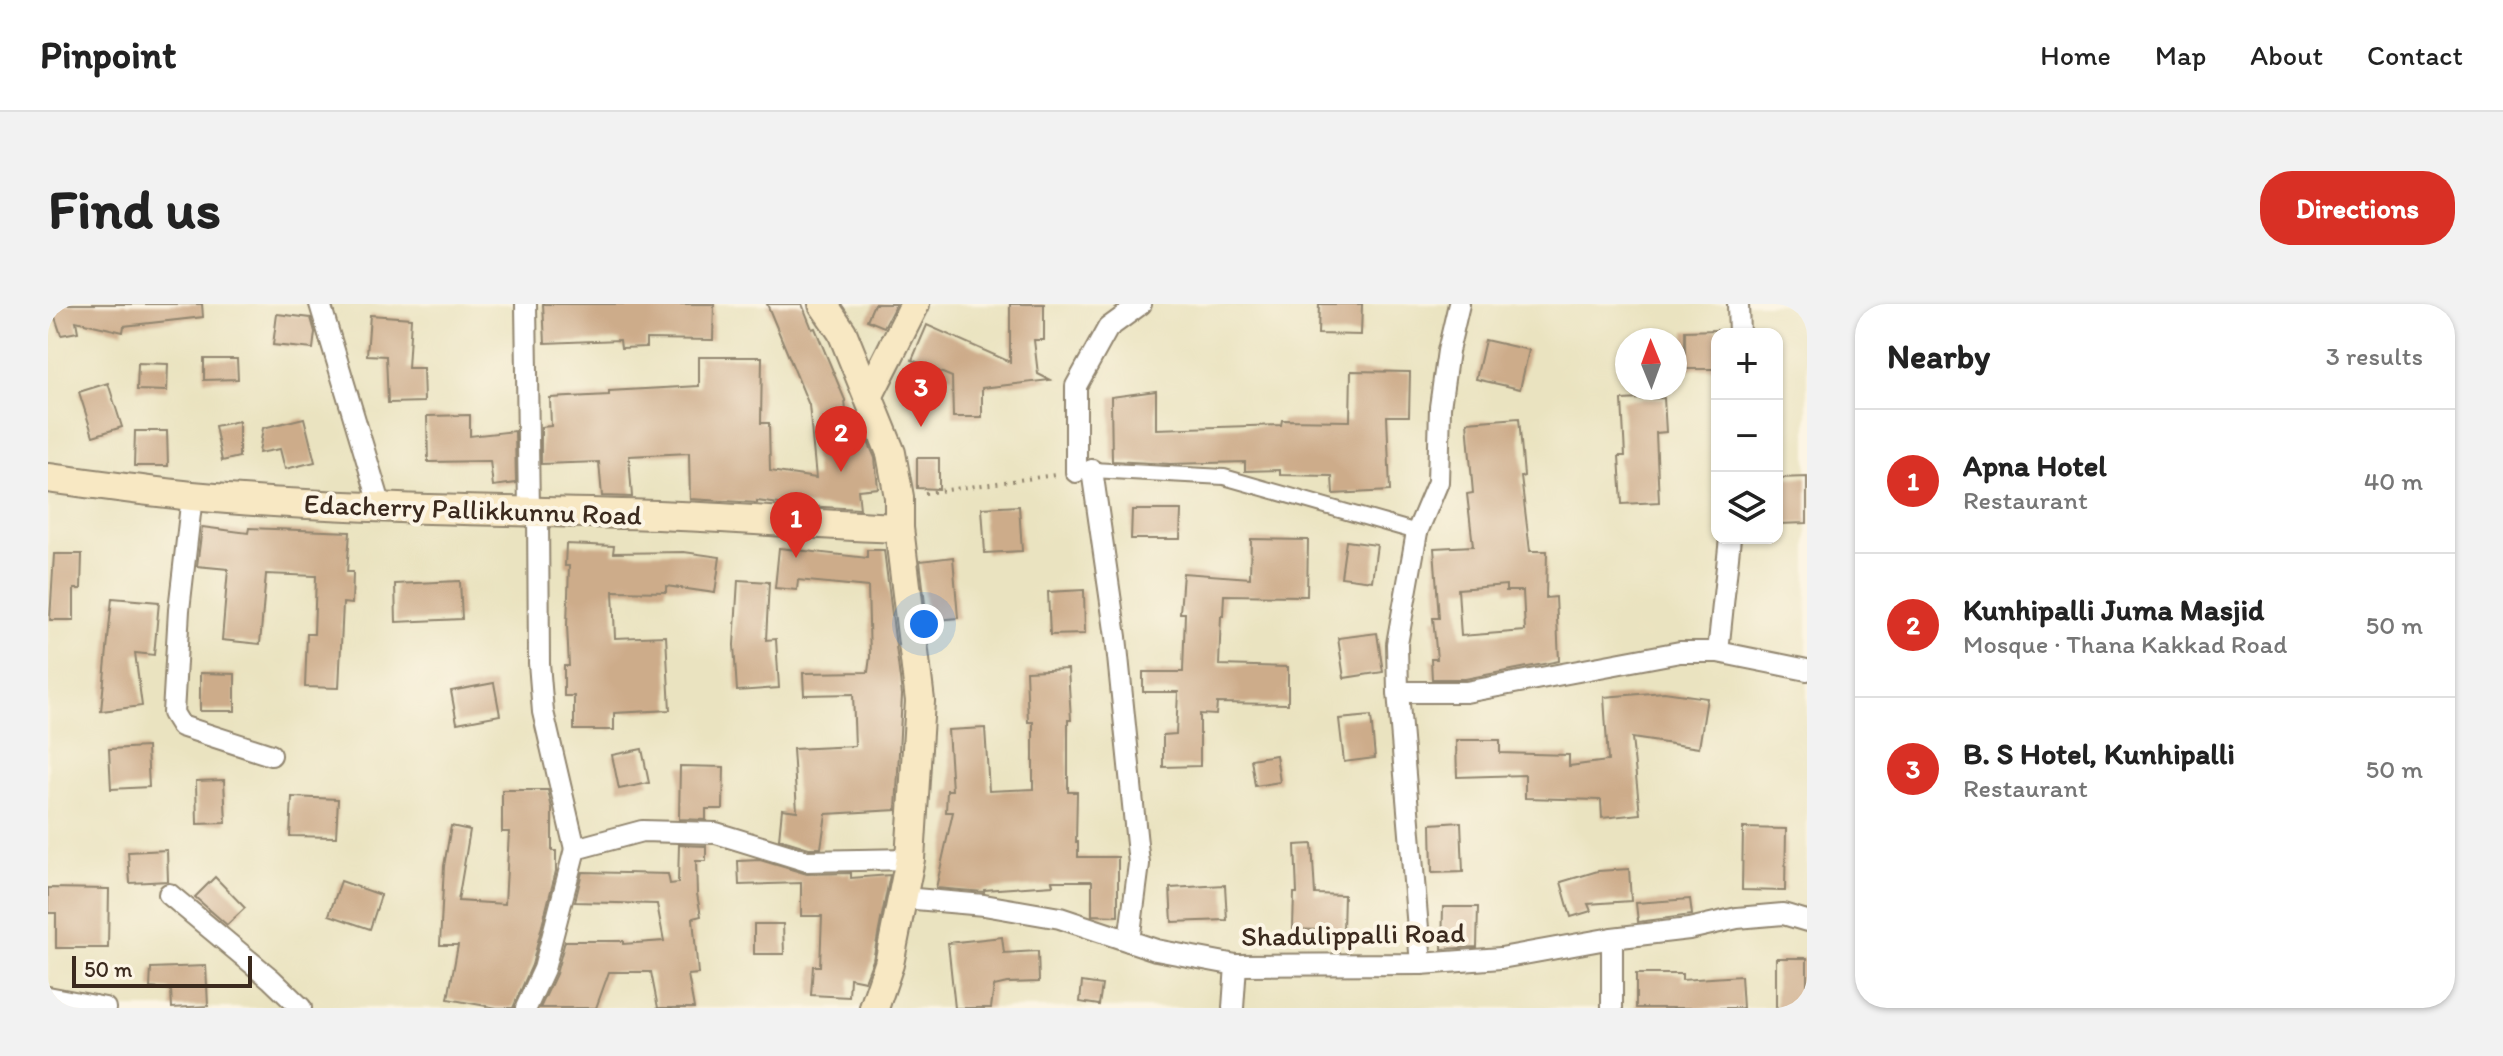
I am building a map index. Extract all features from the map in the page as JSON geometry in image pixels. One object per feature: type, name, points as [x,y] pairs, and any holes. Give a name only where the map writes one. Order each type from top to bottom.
[{"type":"main road","points":[[823,304],[842,332],[891,453],[899,497],[899,528],[920,701],[910,859],[889,964],[874,1008]]},
{"type":"main road","points":[[869,395],[915,304]]},
{"type":"main road","name":"Edacherry Pallikkunnu Road","points":[[48,478],[192,496],[381,507],[735,518],[899,528]]},
{"type":"street","points":[[320,304],[381,507]]},
{"type":"street","points":[[526,304],[543,712],[575,849],[544,969],[526,1008]]},
{"type":"street","points":[[1129,941],[1139,864],[1116,637],[1084,471],[1076,386],[1108,328],[1141,304]]},
{"type":"street","points":[[1421,964],[1398,692],[1397,644],[1417,532],[1438,482],[1440,407],[1459,304]]},
{"type":"street","points":[[1738,304],[1739,328]]},
{"type":"street","points":[[1084,471],[1224,477],[1417,532]]},
{"type":"street","points":[[192,496],[179,610],[173,713],[181,726],[271,755]]},
{"type":"street","points":[[1718,652],[1729,544]]},
{"type":"street","points":[[1398,692],[1466,692],[1680,652],[1718,652],[1807,670]]},
{"type":"street","points":[[575,849],[642,831],[716,833],[807,861],[910,859]]},
{"type":"street","points":[[169,894],[301,1008]]},
{"type":"street","name":"Shadulippalli Road","points":[[904,898],[984,905],[1060,918],[1156,950],[1236,965],[1421,964],[1501,958],[1612,938],[1689,929],[1737,918],[1783,914],[1807,921]]},
{"type":"street","points":[[1612,938],[1612,1008]]},
{"type":"street","points":[[1233,1008],[1236,965]]},
{"type":"street","points":[[48,997],[105,1008]]},
{"type":"path","points":[[899,497],[1084,471]]},
{"type":"building","points":[[48,304],[202,304],[203,317],[124,326],[123,332],[76,321],[78,332],[61,335],[55,317],[48,315]]},
{"type":"building","points":[[543,304],[714,304],[713,340],[646,339],[646,347],[621,348],[620,340],[545,343]]},
{"type":"building","points":[[767,304],[802,304],[845,400],[848,434],[864,432],[875,458],[878,488],[858,490],[860,509],[690,499],[689,453],[629,456],[632,497],[602,496],[599,462],[541,464],[541,427],[551,426],[550,398],[699,386],[699,357],[762,357],[761,423],[769,423],[770,471],[816,478],[809,405]]},
{"type":"building","points":[[874,304],[896,304],[884,327],[867,320]]},
{"type":"building","points":[[1010,304],[1044,304],[1044,340],[1034,340],[1038,374],[1050,380],[982,388],[982,417],[953,417],[952,377],[912,360],[927,325],[1010,362]]},
{"type":"building","points":[[1319,304],[1362,304],[1361,335],[1318,334]]},
{"type":"building","points":[[277,314],[311,318],[315,332],[313,349],[273,345]]},
{"type":"building","points":[[370,315],[411,318],[408,368],[423,368],[424,402],[388,403],[386,356],[367,355]]},
{"type":"building","points":[[1711,330],[1711,369],[1687,369],[1687,331]]},
{"type":"building","points":[[1485,340],[1529,350],[1520,389],[1476,379]]},
{"type":"building","points":[[204,359],[237,359],[238,379],[204,380]]},
{"type":"building","points":[[138,363],[168,364],[167,391],[137,390]]},
{"type":"building","points":[[1351,371],[1410,372],[1409,416],[1387,416],[1390,491],[1333,494],[1332,476],[1280,475],[1280,470],[1245,471],[1245,462],[1170,464],[1112,461],[1111,397],[1156,391],[1156,429],[1281,425],[1282,420],[1350,421]]},
{"type":"building","points":[[108,383],[122,427],[93,436],[79,392]]},
{"type":"building","points":[[1622,400],[1664,400],[1666,432],[1656,433],[1659,502],[1622,504],[1619,456],[1625,456]]},
{"type":"building","points":[[470,415],[470,436],[515,431],[516,483],[493,486],[490,461],[428,462],[427,416]]},
{"type":"building","points":[[304,418],[315,462],[285,469],[280,449],[259,453],[263,428]]},
{"type":"building","points":[[1519,418],[1524,476],[1521,477],[1530,551],[1547,551],[1546,598],[1556,597],[1559,661],[1465,679],[1432,679],[1431,659],[1437,659],[1433,618],[1439,618],[1434,548],[1473,546],[1467,494],[1473,493],[1467,422]],"holes":[[[1506,585],[1506,591],[1523,591],[1525,631],[1461,636],[1458,589]]]},
{"type":"building","points":[[239,421],[239,457],[222,461],[215,426]]},
{"type":"building","points":[[135,431],[167,431],[168,466],[134,466]]},
{"type":"building","points":[[917,458],[939,458],[939,489],[917,488]]},
{"type":"building","points":[[1807,477],[1807,523],[1783,524],[1783,478]]},
{"type":"building","points":[[1019,506],[1022,551],[985,553],[982,508]]},
{"type":"building","points":[[1132,510],[1181,510],[1180,539],[1131,539]]},
{"type":"building","points":[[202,527],[248,533],[249,528],[350,532],[347,572],[353,572],[352,604],[343,603],[339,688],[305,687],[307,634],[314,634],[316,576],[266,574],[260,644],[222,640],[228,569],[197,566]]},
{"type":"building","points":[[1251,539],[1308,540],[1307,596],[1224,595],[1219,665],[1288,667],[1288,704],[1217,703],[1216,715],[1200,714],[1200,766],[1163,767],[1163,735],[1176,734],[1178,692],[1143,692],[1143,672],[1183,672],[1185,613],[1180,613],[1183,573],[1250,578]]},
{"type":"building","points":[[1346,541],[1377,545],[1372,581],[1341,577]]},
{"type":"building","points":[[566,544],[614,546],[613,553],[684,552],[720,557],[715,593],[666,586],[666,592],[613,591],[615,638],[666,636],[670,710],[614,713],[614,730],[574,730],[574,696],[564,696],[564,666],[569,666],[569,566],[565,566]]},
{"type":"building","points":[[779,548],[867,558],[867,550],[884,550],[902,695],[896,810],[826,814],[821,848],[809,848],[779,839],[782,809],[797,811],[793,749],[855,746],[853,694],[804,695],[803,673],[868,672],[868,587],[798,580],[797,590],[775,588]]},
{"type":"building","points":[[54,554],[82,554],[81,589],[74,589],[74,620],[50,620]]},
{"type":"building","points":[[953,557],[958,618],[927,621],[920,561]]},
{"type":"building","points":[[738,580],[769,582],[766,640],[776,639],[779,688],[737,691],[734,645]]},
{"type":"building","points":[[460,581],[462,619],[396,622],[395,584]]},
{"type":"building","points":[[1084,590],[1085,634],[1050,635],[1048,592]]},
{"type":"building","points":[[112,598],[159,602],[154,655],[135,653],[142,706],[101,711]]},
{"type":"building","points":[[1377,633],[1383,672],[1344,678],[1338,638]]},
{"type":"building","points":[[1068,669],[1071,720],[1068,720],[1068,792],[1077,792],[1078,857],[1118,857],[1118,916],[1092,915],[1092,881],[1052,881],[1053,885],[984,892],[936,888],[953,812],[946,812],[947,790],[952,790],[948,730],[985,728],[989,791],[1033,789],[1033,722],[1028,722],[1026,671]]},
{"type":"building","points":[[200,673],[235,674],[235,711],[200,711]]},
{"type":"building","points":[[494,683],[500,715],[457,723],[451,691]]},
{"type":"building","points":[[1664,692],[1707,698],[1699,748],[1632,738],[1640,814],[1602,818],[1601,800],[1525,798],[1525,775],[1457,777],[1456,740],[1500,740],[1500,753],[1569,755],[1569,766],[1608,761],[1604,697]]},
{"type":"building","points":[[1371,716],[1375,758],[1344,762],[1339,719]]},
{"type":"building","points":[[147,747],[149,787],[111,789],[109,749]]},
{"type":"building","points":[[642,749],[649,783],[619,789],[612,755]]},
{"type":"building","points":[[1276,755],[1280,782],[1255,786],[1251,759]]},
{"type":"building","points":[[680,766],[724,767],[723,809],[706,809],[706,820],[679,819]]},
{"type":"building","points":[[224,780],[226,823],[197,824],[196,781]]},
{"type":"building","points":[[502,790],[548,790],[552,809],[552,851],[556,851],[556,871],[532,965],[513,1008],[448,999],[458,945],[440,945],[444,866],[451,826],[470,830],[458,901],[505,904],[509,832],[502,832]]},
{"type":"building","points":[[292,797],[338,799],[336,837],[290,836]]},
{"type":"building","points":[[1461,822],[1463,872],[1432,873],[1431,824]]},
{"type":"building","points":[[1743,828],[1786,829],[1785,891],[1742,890]]},
{"type":"building","points":[[1312,844],[1315,894],[1344,895],[1343,931],[1293,929],[1294,893],[1297,893],[1295,845]]},
{"type":"building","points":[[679,845],[706,846],[706,861],[696,861],[701,916],[693,918],[698,974],[688,975],[694,1008],[658,1008],[651,972],[609,972],[596,1008],[540,1008],[556,974],[565,941],[623,941],[623,944],[664,941],[657,904],[575,902],[582,872],[668,874],[670,884],[678,883]]},
{"type":"building","points":[[167,850],[168,881],[130,883],[128,852]]},
{"type":"building","points":[[760,860],[807,874],[851,873],[851,878],[890,875],[873,960],[865,981],[850,978],[849,997],[811,995],[813,966],[820,966],[822,916],[801,916],[801,883],[739,885],[738,861]]},
{"type":"building","points":[[1629,869],[1631,901],[1588,904],[1591,911],[1571,917],[1561,882],[1598,871]]},
{"type":"building","points":[[215,877],[245,908],[227,925],[195,897]]},
{"type":"building","points":[[341,881],[381,895],[370,929],[329,915]]},
{"type":"building","points":[[1225,885],[1227,920],[1172,922],[1170,888]]},
{"type":"building","points":[[48,888],[109,889],[108,948],[56,948],[56,913],[48,913]]},
{"type":"building","points":[[1690,899],[1692,915],[1638,922],[1636,903]]},
{"type":"building","points":[[1443,907],[1478,907],[1477,947],[1442,949]]},
{"type":"building","points":[[754,924],[783,924],[784,954],[754,954]]},
{"type":"building","points":[[1002,937],[1004,953],[1038,951],[1039,982],[994,986],[991,1008],[955,1008],[948,943]]},
{"type":"building","points":[[1776,958],[1807,958],[1807,1008],[1776,1008]]},
{"type":"building","points":[[206,966],[208,1006],[172,1008],[171,990],[150,988],[151,968]]},
{"type":"building","points":[[1636,974],[1682,974],[1682,980],[1741,976],[1743,1008],[1636,1008]]},
{"type":"building","points":[[1082,982],[1102,985],[1099,1005],[1080,1002]]},
{"type":"place","name":"B. S Hotel, Kunhipalli","points":[[921,427]]},
{"type":"place","name":"Kunhipalli Juma Masjid","points":[[841,472]]},
{"type":"place","name":"Apna Hotel","points":[[796,558]]}]
